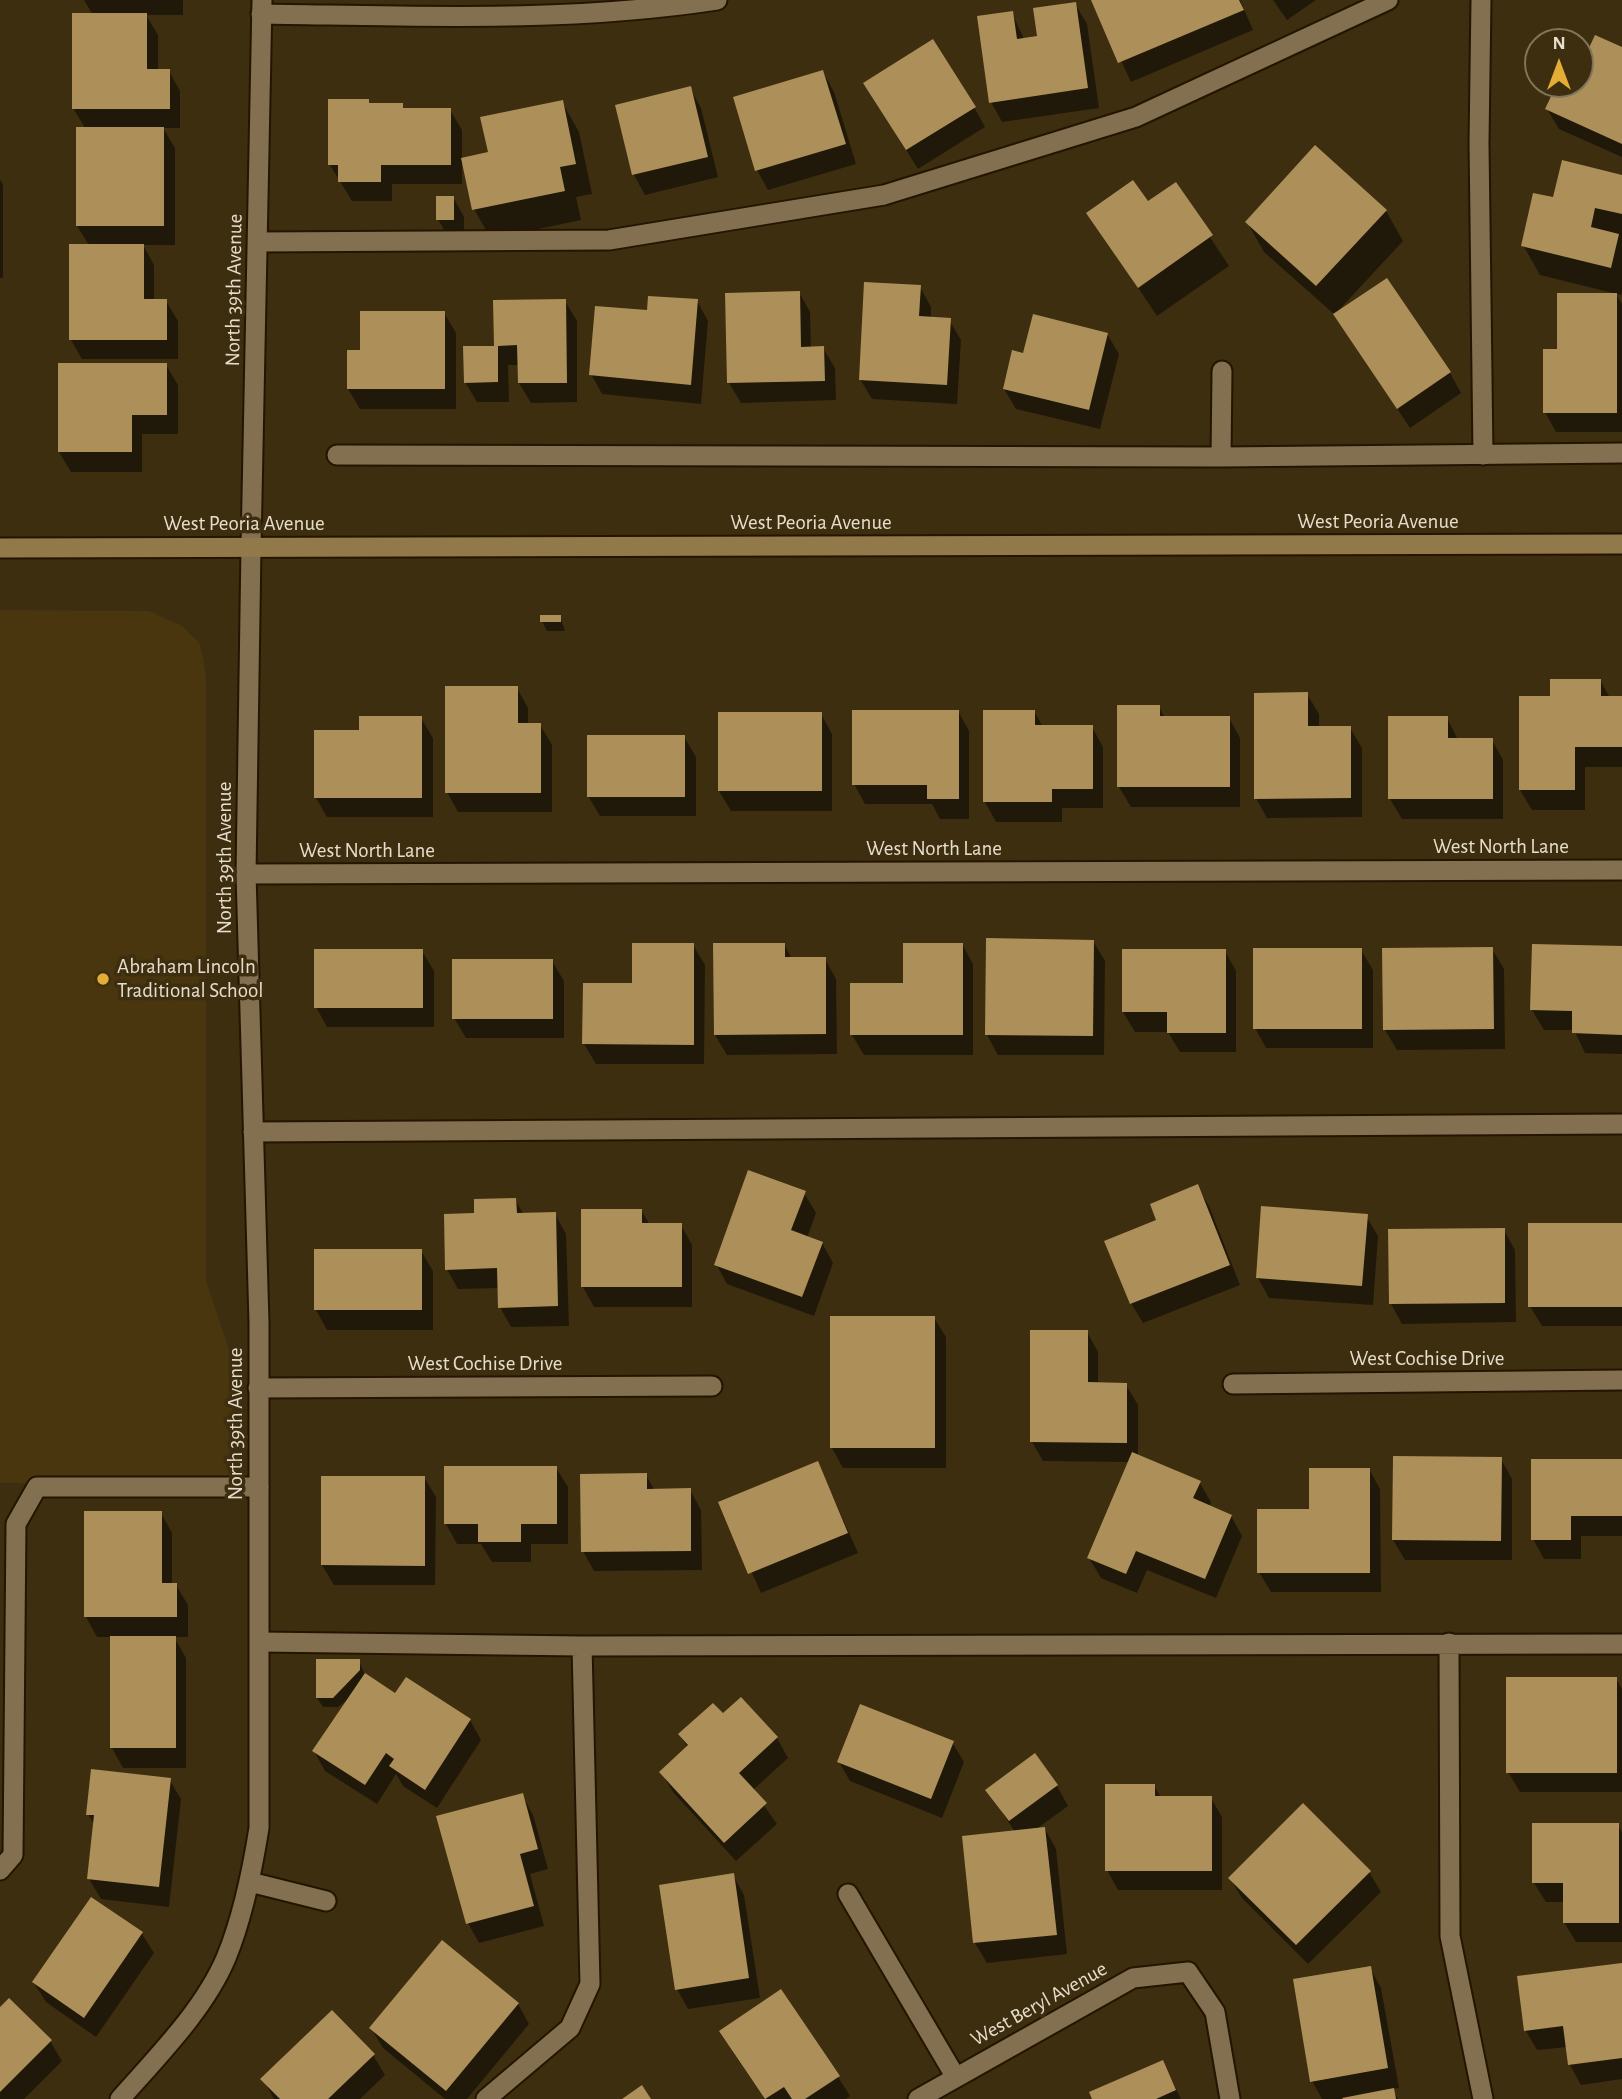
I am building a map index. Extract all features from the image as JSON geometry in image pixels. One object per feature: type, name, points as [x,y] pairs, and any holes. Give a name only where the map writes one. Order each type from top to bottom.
[{"type":"main road","name":"West Peoria Avenue","points":[[0,548],[1622,544]]},
{"type":"street","points":[[262,7],[524,18],[658,9],[717,0]]},
{"type":"street","points":[[258,242],[609,240],[884,195],[1136,117],[1388,0]]},
{"type":"street","points":[[1481,0],[1479,143],[1483,455]]},
{"type":"street","name":"North 39th Avenue","points":[[120,2099],[184,2026],[226,1959],[250,1882],[259,1828],[258,1388],[246,874],[262,7]]},
{"type":"street","points":[[1221,457],[1222,371]]},
{"type":"street","points":[[337,455],[1221,457],[1622,453]]},
{"type":"street","name":"West North Lane","points":[[246,874],[1622,870]]},
{"type":"street","points":[[253,1132],[1622,1124]]},
{"type":"street","name":"West Cochise Drive","points":[[1233,1384],[1622,1380]]},
{"type":"street","name":"West Cochise Drive","points":[[258,1388],[712,1386]]},
{"type":"street","points":[[0,1870],[13,1855],[16,1524],[37,1487],[259,1487]]},
{"type":"street","points":[[260,1642],[582,1646],[1622,1644]]},
{"type":"street","points":[[1449,1643],[1450,1936],[1483,2099]]},
{"type":"street","points":[[486,2099],[570,2028],[590,1984],[582,1646]]},
{"type":"street","points":[[250,1882],[326,1901]]},
{"type":"street","points":[[848,1894],[955,2076]]},
{"type":"street","name":"West Beryl Avenue","points":[[918,2099],[1133,1978],[1188,1972],[1215,2012],[1230,2099]]},
{"type":"shaded area","name":"Abraham Lincoln Traditional School","points":[[0,610],[149,611],[182,626],[199,643],[203,657],[206,677],[206,1281],[232,1358],[232,1482],[0,1483]]},
{"type":"building","points":[[1091,0],[1239,0],[1244,10],[1118,63]]},
{"type":"building","points":[[1076,2],[1088,88],[989,103],[977,16],[1013,11],[1017,39],[1037,36],[1033,8]]},
{"type":"building","points":[[72,13],[147,13],[147,69],[170,69],[170,109],[72,109]]},
{"type":"building","points":[[1595,35],[1622,47],[1622,144],[1545,109],[1550,98],[1594,98]]},
{"type":"building","points":[[933,39],[976,107],[906,150],[863,83]]},
{"type":"building","points":[[823,70],[846,144],[755,171],[733,97]]},
{"type":"building","points":[[691,86],[708,157],[632,175],[615,105]]},
{"type":"building","points":[[328,99],[369,99],[369,103],[403,103],[403,108],[451,108],[451,165],[381,165],[381,182],[338,182],[338,165],[328,165]]},
{"type":"building","points":[[563,100],[576,164],[560,167],[565,191],[472,210],[461,158],[488,152],[480,117]]},
{"type":"building","points":[[76,127],[164,127],[164,226],[76,226]]},
{"type":"building","points":[[1315,145],[1387,210],[1316,286],[1245,222]]},
{"type":"building","points":[[1562,160],[1622,175],[1622,214],[1595,208],[1591,227],[1619,234],[1611,268],[1521,246],[1533,193],[1553,197]]},
{"type":"building","points":[[1133,180],[1148,201],[1176,182],[1213,235],[1138,288],[1086,213]]},
{"type":"building","points":[[436,196],[454,196],[454,220],[436,220]]},
{"type":"building","points":[[69,244],[144,244],[144,299],[167,299],[167,340],[69,340]]},
{"type":"building","points":[[1387,278],[1451,372],[1397,409],[1333,314]]},
{"type":"building","points":[[864,282],[921,285],[919,316],[951,318],[947,385],[859,380]]},
{"type":"building","points":[[800,291],[801,347],[824,346],[825,381],[727,383],[725,293]]},
{"type":"building","points":[[1557,293],[1617,293],[1617,413],[1543,413],[1543,349],[1557,349]]},
{"type":"building","points":[[648,296],[698,299],[691,385],[589,375],[595,306],[647,310]]},
{"type":"building","points":[[566,299],[567,383],[518,383],[517,345],[498,346],[498,382],[464,383],[463,346],[494,346],[493,300]]},
{"type":"building","points":[[360,311],[445,311],[445,389],[347,389],[347,350],[360,350]]},
{"type":"building","points":[[1033,314],[1108,333],[1089,410],[1003,389],[1012,350],[1023,353]]},
{"type":"building","points":[[58,363],[167,363],[167,415],[132,415],[132,452],[58,452]]},
{"type":"building","points":[[540,615],[561,615],[561,622],[540,622]]},
{"type":"building","points":[[1550,679],[1601,679],[1601,696],[1622,696],[1622,747],[1575,747],[1575,790],[1519,790],[1519,696],[1550,696]]},
{"type":"building","points":[[445,686],[518,686],[518,723],[541,723],[541,793],[445,793]]},
{"type":"building","points":[[1308,692],[1308,726],[1351,726],[1351,798],[1254,799],[1254,693]]},
{"type":"building","points":[[1117,705],[1160,705],[1160,716],[1230,716],[1230,787],[1117,787]]},
{"type":"building","points":[[852,710],[959,710],[959,799],[927,799],[927,785],[852,785]]},
{"type":"building","points":[[983,710],[1035,710],[1035,725],[1093,725],[1093,789],[1052,789],[1052,802],[983,802]]},
{"type":"building","points":[[718,712],[822,712],[822,791],[718,791]]},
{"type":"building","points":[[359,716],[422,716],[422,798],[314,798],[314,730],[359,730]]},
{"type":"building","points":[[1388,716],[1448,716],[1448,738],[1493,738],[1493,799],[1388,799]]},
{"type":"building","points":[[587,735],[685,735],[685,797],[587,797]]},
{"type":"building","points":[[986,938],[1094,940],[1093,1036],[985,1035]]},
{"type":"building","points":[[632,943],[694,943],[694,1045],[582,1044],[583,983],[632,983]]},
{"type":"building","points":[[713,943],[785,943],[785,957],[826,957],[826,1034],[714,1035]]},
{"type":"building","points":[[903,943],[963,943],[963,1035],[850,1035],[850,983],[903,983]]},
{"type":"building","points":[[1532,944],[1622,946],[1622,1035],[1572,1033],[1572,1011],[1530,1010]]},
{"type":"building","points":[[1493,947],[1494,1029],[1383,1030],[1382,948]]},
{"type":"building","points":[[1253,948],[1362,948],[1362,1029],[1253,1029]]},
{"type":"building","points":[[314,949],[423,949],[423,1008],[314,1008]]},
{"type":"building","points":[[1122,949],[1226,949],[1226,1033],[1167,1033],[1167,1012],[1122,1012]]},
{"type":"building","points":[[452,959],[553,959],[553,1019],[452,1019]]},
{"type":"building","points":[[748,1170],[806,1191],[791,1230],[823,1242],[802,1297],[714,1265]]},
{"type":"building","points":[[1198,1184],[1230,1265],[1130,1304],[1104,1241],[1156,1220],[1150,1204]]},
{"type":"building","points":[[516,1198],[517,1213],[556,1212],[558,1306],[498,1308],[497,1268],[445,1270],[444,1214],[474,1213],[474,1199]]},
{"type":"building","points":[[1261,1206],[1368,1214],[1362,1286],[1256,1278]]},
{"type":"building","points":[[581,1209],[642,1209],[642,1223],[682,1223],[682,1287],[581,1287]]},
{"type":"building","points":[[1528,1223],[1622,1223],[1622,1307],[1528,1307]]},
{"type":"building","points":[[1505,1228],[1505,1303],[1389,1304],[1388,1229]]},
{"type":"building","points":[[314,1249],[422,1249],[422,1310],[314,1310]]},
{"type":"building","points":[[830,1316],[935,1316],[935,1448],[830,1448]]},
{"type":"building","points":[[1030,1330],[1088,1330],[1088,1382],[1127,1383],[1127,1443],[1030,1442]]},
{"type":"building","points":[[1132,1452],[1201,1481],[1193,1498],[1232,1515],[1205,1579],[1136,1551],[1126,1574],[1087,1558]]},
{"type":"building","points":[[1393,1456],[1502,1457],[1501,1541],[1392,1540]]},
{"type":"building","points":[[1531,1459],[1622,1459],[1622,1516],[1571,1516],[1571,1540],[1531,1540]]},
{"type":"building","points":[[818,1461],[848,1533],[748,1574],[718,1502]]},
{"type":"building","points":[[444,1466],[557,1466],[557,1524],[521,1524],[521,1542],[478,1542],[478,1524],[444,1524]]},
{"type":"building","points":[[1309,1468],[1370,1468],[1370,1573],[1257,1573],[1257,1509],[1309,1509]]},
{"type":"building","points":[[647,1473],[647,1489],[691,1488],[691,1551],[581,1552],[580,1474]]},
{"type":"building","points":[[321,1476],[425,1476],[425,1566],[321,1565]]},
{"type":"building","points":[[84,1511],[162,1511],[162,1583],[177,1583],[177,1617],[84,1617]]},
{"type":"building","points":[[110,1636],[176,1636],[176,1748],[110,1748]]},
{"type":"building","points":[[316,1659],[360,1659],[360,1670],[333,1698],[316,1698]]},
{"type":"building","points":[[365,1673],[395,1693],[406,1677],[471,1719],[425,1790],[389,1766],[394,1759],[386,1753],[365,1785],[312,1751]]},
{"type":"building","points":[[1506,1677],[1617,1677],[1617,1773],[1506,1773]]},
{"type":"building","points":[[741,1697],[778,1737],[739,1773],[767,1803],[724,1843],[659,1772],[688,1745],[678,1734],[713,1703],[723,1713]]},
{"type":"building","points":[[860,1704],[954,1741],[931,1799],[837,1762]]},
{"type":"building","points":[[1035,1753],[1058,1785],[1009,1821],[985,1790]]},
{"type":"building","points":[[91,1769],[171,1778],[159,1887],[87,1879],[94,1815],[86,1815]]},
{"type":"building","points":[[1105,1784],[1155,1784],[1155,1796],[1212,1796],[1212,1871],[1105,1871]]},
{"type":"building","points":[[523,1793],[538,1849],[520,1854],[534,1906],[466,1924],[436,1816]]},
{"type":"building","points":[[1303,1803],[1371,1871],[1296,1945],[1228,1878]]},
{"type":"building","points":[[1532,1823],[1619,1823],[1619,1923],[1563,1923],[1563,1883],[1532,1883]]},
{"type":"building","points":[[1045,1827],[1057,1935],[973,1943],[962,1836]]},
{"type":"building","points":[[734,1873],[749,1978],[675,1990],[659,1885]]},
{"type":"building","points":[[91,1897],[143,1932],[84,2018],[32,1982]]},
{"type":"building","points":[[442,1940],[519,2003],[446,2091],[369,2028]]},
{"type":"building","points":[[1622,1963],[1622,2058],[1568,2065],[1563,2026],[1524,2031],[1517,1976]]},
{"type":"building","points":[[1371,1966],[1388,2068],[1310,2082],[1293,1979]]},
{"type":"building","points":[[781,1989],[840,2076],[805,2099],[792,2099],[784,2087],[765,2099],[719,2031]]},
{"type":"building","points":[[9,1998],[52,2040],[0,2092],[0,2007]]},
{"type":"building","points":[[332,2010],[375,2054],[328,2099],[280,2099],[260,2079]]},
{"type":"building","points":[[1163,2060],[1176,2090],[1156,2099],[1092,2099],[1089,2092]]},
{"type":"building","points":[[642,2085],[651,2099],[622,2099]]},
{"type":"building","points":[[1394,2088],[1396,2099],[1342,2098]]},
{"type":"place","name":"Abraham Lincoln Traditional School","points":[[103,979]]}]
